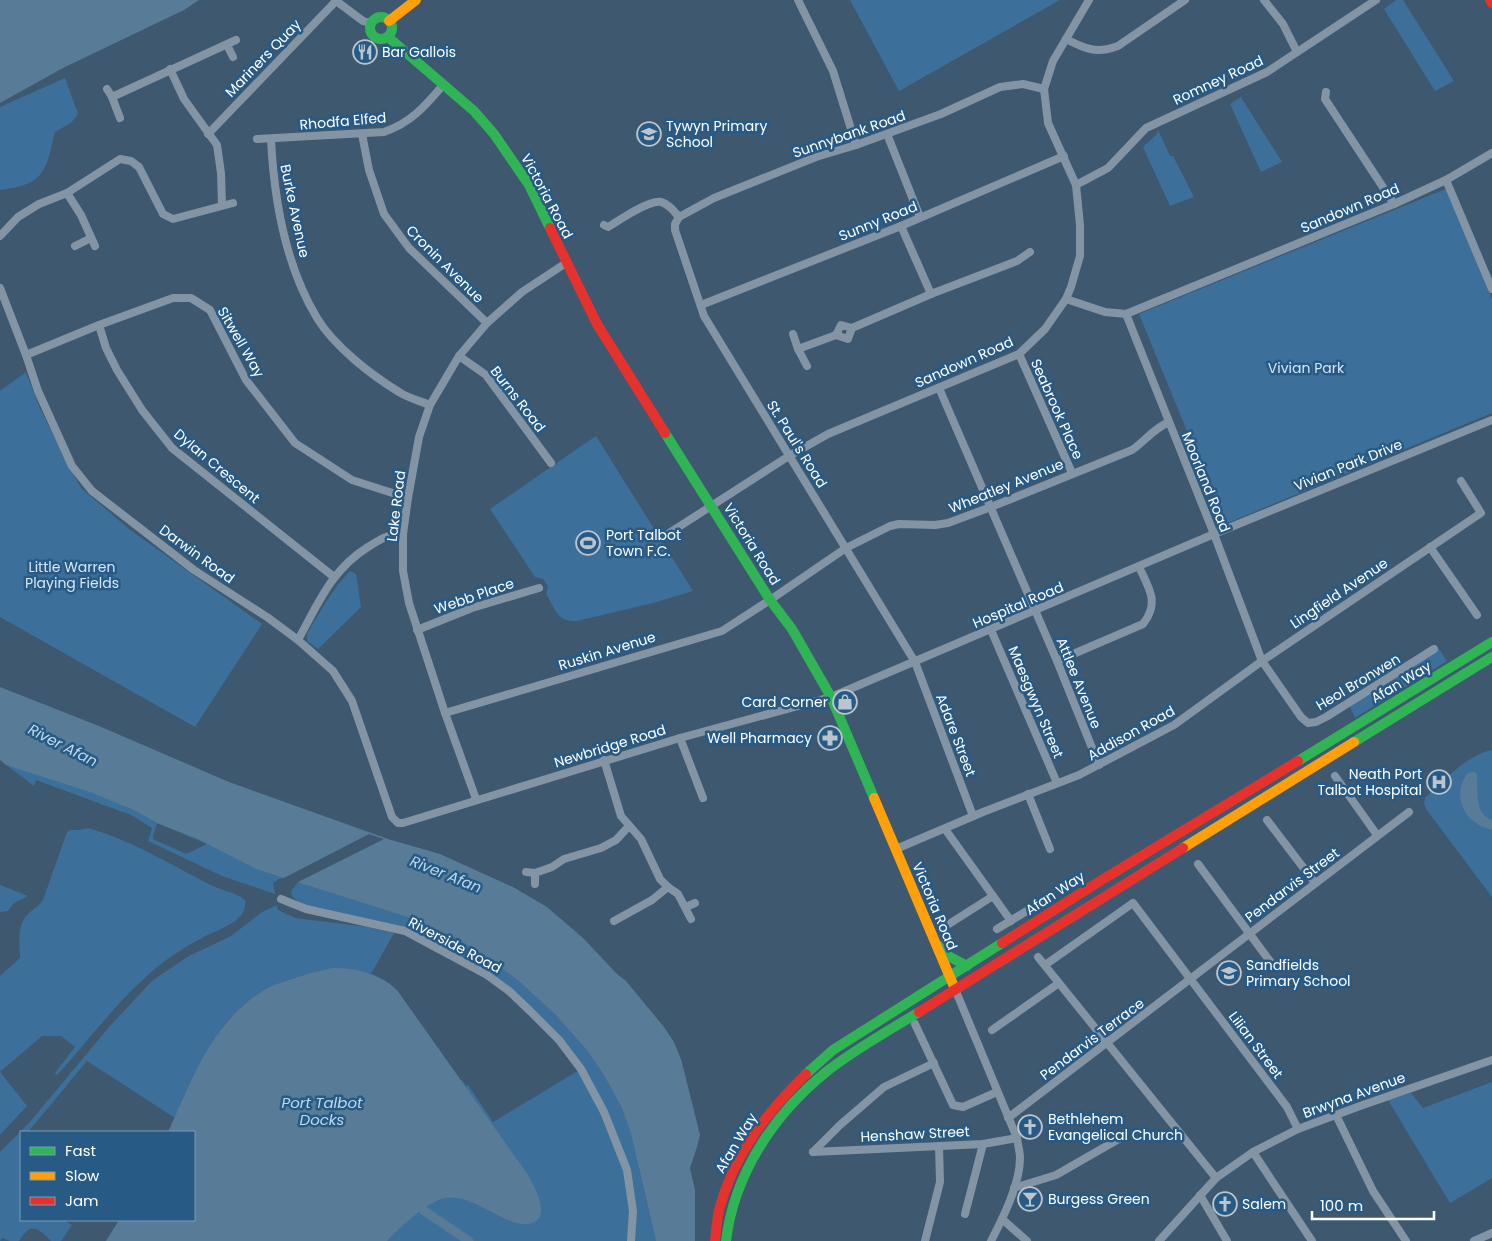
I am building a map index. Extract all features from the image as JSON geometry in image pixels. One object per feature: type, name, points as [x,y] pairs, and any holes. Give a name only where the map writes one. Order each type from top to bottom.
[{"type":"main road","points":[[389,20],[416,0]]},
{"type":"main road","points":[[370,23],[375,18],[382,17],[389,20],[392,25],[388,37]]},
{"type":"main road","name":"Victoria Road","points":[[370,23],[369,29],[377,38],[388,37],[410,58],[444,84],[474,111],[494,134],[529,185],[597,324],[770,600],[792,628],[831,697],[955,989]]},
{"type":"main road","name":"Afan Way","points":[[716,1241],[719,1210],[726,1188],[737,1163],[750,1141],[778,1102],[802,1076],[833,1050],[1108,876],[1492,642]]},
{"type":"main road","name":"Afan Way","points":[[726,1241],[726,1229],[735,1195],[761,1145],[804,1091],[821,1076],[853,1053],[955,989],[1492,657]]},
{"type":"main road","points":[[936,942],[950,957],[967,966]]},
{"type":"street","name":"Victoria Road","points":[[336,0],[363,21],[370,23]]},
{"type":"street","name":"Mariners Quay","points":[[208,134],[336,0]]},
{"type":"street","points":[[798,0],[833,72],[856,145]]},
{"type":"street","points":[[1066,299],[1080,256],[1080,225],[1076,186],[1048,123],[1044,89],[1053,62],[1089,0]]},
{"type":"street","points":[[1066,39],[1080,47],[1106,50],[1118,46],[1185,0]]},
{"type":"street","points":[[1264,0],[1283,24],[1297,52]]},
{"type":"street","name":"Romney Road","points":[[1076,186],[1108,168],[1146,128],[1267,72],[1376,0]]},
{"type":"street","points":[[112,97],[236,40]]},
{"type":"street","name":"Mariners Quay","points":[[226,45],[233,57]]},
{"type":"street","points":[[170,69],[184,99],[217,145],[221,172],[222,205]]},
{"type":"street","name":"Rhodfa Elfed","points":[[256,140],[384,132],[399,126],[420,112],[444,84]]},
{"type":"street","name":"Sunnybank Road","points":[[679,217],[714,198],[816,157],[856,145],[941,114],[1000,87],[1023,84],[1044,89]]},
{"type":"street","points":[[107,88],[120,118]]},
{"type":"street","points":[[1326,92],[1325,99],[1394,204]]},
{"type":"street","name":"Cronin Avenue","points":[[362,134],[369,170],[384,214],[409,248],[487,323]]},
{"type":"street","points":[[887,134],[920,217]]},
{"type":"street","name":"Burke Avenue","points":[[270,139],[282,225],[297,278],[318,319],[348,354],[400,393],[430,405]]},
{"type":"street","name":"Sandown Road","points":[[663,537],[789,456],[837,429],[1019,354],[1044,329],[1066,299],[1105,312],[1126,314],[1394,204],[1446,180],[1492,152]]},
{"type":"street","name":"Sunny Road","points":[[701,305],[901,226],[1064,156]]},
{"type":"street","points":[[0,236],[18,217],[39,204],[67,193],[120,159],[131,161],[139,167],[163,214],[173,219],[233,203]]},
{"type":"street","points":[[1446,180],[1470,233],[1492,289]]},
{"type":"street","points":[[67,193],[81,215],[95,246]]},
{"type":"street","points":[[604,225],[608,227],[651,203],[662,202],[670,206],[679,217]]},
{"type":"street","name":"St. Paul's Road","points":[[679,217],[675,224],[675,230],[704,316],[915,662]]},
{"type":"street","points":[[901,226],[931,294]]},
{"type":"street","points":[[76,246],[91,238]]},
{"type":"street","points":[[836,335],[841,325],[852,328],[931,294],[1018,261],[1030,252]]},
{"type":"street","points":[[1018,261],[1021,269]]},
{"type":"street","name":"Lake Road","points":[[476,799],[409,603],[403,572],[404,534],[408,498],[419,437],[430,405],[459,356],[487,323],[522,292],[566,263]]},
{"type":"street","name":"Darwin Road","points":[[0,288],[38,391],[72,466],[92,491],[194,570],[267,617],[298,640],[333,671],[352,701],[391,814],[398,822]]},
{"type":"street","name":"Sitwell Way","points":[[26,355],[99,325],[173,298],[191,298],[210,310],[246,380],[295,443],[352,480],[408,498]]},
{"type":"street","name":"Moorland Road","points":[[1126,314],[1214,534],[1262,661]]},
{"type":"street","name":"Dylan Crescent","points":[[99,325],[106,348],[117,370],[142,410],[172,448],[334,577]]},
{"type":"street","points":[[798,349],[836,335],[848,339],[852,328]]},
{"type":"street","points":[[794,334],[798,349],[807,366]]},
{"type":"street","name":"Seabrook Place","points":[[1019,354],[1072,474]]},
{"type":"street","name":"Burns Road","points":[[459,356],[486,375],[551,463]]},
{"type":"street","name":"Attlee Avenue","points":[[940,388],[1057,661],[1099,765]]},
{"type":"street","name":"Vivian Park Drive","points":[[1214,534],[1492,420]]},
{"type":"street","name":"Wheatley Avenue","points":[[770,600],[846,548],[890,526],[899,524],[934,525],[948,523],[991,507],[1132,450],[1152,431],[1169,422]]},
{"type":"street","name":"Lingfield Avenue","points":[[1262,661],[1482,513],[1461,481]]},
{"type":"street","points":[[298,640],[334,577],[355,555],[388,535],[404,534]]},
{"type":"street","name":"Hospital Road","points":[[831,697],[1214,534]]},
{"type":"street","points":[[1430,547],[1477,615]]},
{"type":"street","points":[[1057,661],[1143,624],[1149,617],[1152,607],[1152,594],[1140,567]]},
{"type":"street","name":"Webb Place","points":[[417,630],[472,608],[539,588]]},
{"type":"street","name":"Ruskin Avenue","points":[[445,712],[722,630],[770,600]]},
{"type":"street","name":"Maesgwyn Street","points":[[991,630],[1058,783]]},
{"type":"street","name":"Heol Bronwen","points":[[1262,661],[1301,717],[1308,722],[1316,722],[1434,650]]},
{"type":"street","name":"Addison Road","points":[[896,849],[973,816],[1079,775],[1099,765],[1174,726],[1262,661]]},
{"type":"street","name":"Adare Street","points":[[915,662],[973,816]]},
{"type":"street","name":"Newbridge Road","points":[[398,822],[402,823],[680,738],[831,697]]},
{"type":"street","points":[[680,738],[703,798]]},
{"type":"street","points":[[604,760],[621,816],[641,839],[660,879],[678,894],[691,919]]},
{"type":"street","points":[[1335,776],[1377,835]]},
{"type":"street","points":[[698,786],[708,784]]},
{"type":"street","points":[[1028,794],[1050,849]]},
{"type":"street","name":"Pendarvis Street","points":[[1190,979],[1408,812]]},
{"type":"street","points":[[1267,820],[1315,883]]},
{"type":"street","points":[[526,872],[534,873],[564,859],[601,848],[616,840],[629,826]]},
{"type":"street","points":[[945,828],[1011,921]]},
{"type":"street","points":[[1198,864],[1272,964]]},
{"type":"street","points":[[534,873],[535,884]]},
{"type":"street","points":[[614,921],[652,900],[668,887]]},
{"type":"street","points":[[949,924],[992,896]]},
{"type":"street","name":"Riverside Road","points":[[281,898],[306,909],[405,931],[487,975],[509,991],[531,1012],[559,1040],[581,1069],[604,1112],[622,1155],[628,1177],[633,1211],[631,1241]]},
{"type":"street","points":[[686,907],[695,903]]},
{"type":"street","name":"Lilian Street","points":[[1044,965],[1133,903],[1287,1107],[1298,1129]]},
{"type":"street","points":[[997,929],[1035,906]]},
{"type":"street","points":[[621,907],[625,916]]},
{"type":"street","points":[[1038,957],[1216,1178]]},
{"type":"street","name":"Pendarvis Terrace","points":[[1008,1118],[1190,979]]},
{"type":"street","points":[[992,1030],[1060,983]]},
{"type":"street","name":"Victoria Road","points":[[955,989],[1017,1138],[1020,1159],[1014,1188],[991,1241]]},
{"type":"street","points":[[915,1024],[953,1105],[963,1107],[997,1092]]},
{"type":"street","name":"Brwyna Avenue","points":[[1159,1241],[1216,1178],[1253,1152],[1298,1129],[1492,1060]]},
{"type":"street","name":"Henshaw Street","points":[[934,1063],[884,1087],[840,1125],[813,1152],[983,1144],[1017,1138]]},
{"type":"street","points":[[1336,1115],[1373,1191],[1406,1241]]},
{"type":"street","points":[[1014,1188],[1056,1175],[1124,1136]]},
{"type":"street","points":[[965,1214],[983,1144]]},
{"type":"street","points":[[925,1241],[940,1182],[939,1146]]},
{"type":"street","points":[[1253,1152],[1312,1241]]},
{"type":"street","points":[[1200,1195],[1227,1241]]},
{"type":"street","points":[[1002,1219],[1027,1241]]},
{"type":"street","points":[[1474,1241],[1492,1233]]},
{"type":"green space","points":[[850,0],[1060,0],[899,91]]},
{"type":"green space","points":[[1396,0],[1403,0],[1454,81],[1435,91],[1384,9]]},
{"type":"green space","points":[[65,78],[78,114],[71,123],[55,132],[49,157],[41,174],[35,180],[27,184],[0,190],[0,107]]},
{"type":"green space","points":[[1241,97],[1282,162],[1261,172],[1230,104]]},
{"type":"green space","points":[[1158,130],[1170,156],[1173,156],[1194,197],[1170,206],[1143,147],[1156,135]]},
{"type":"green space","name":"Vivian Park","points":[[1448,188],[1492,299],[1492,413],[1225,524],[1139,314]]},
{"type":"green space","name":"Little Warren Playing Fields","points":[[26,372],[39,406],[81,488],[129,529],[262,624],[195,727],[0,617],[0,391]]},
{"type":"green space","name":"Port Talbot Town F.C.","points":[[596,436],[693,591],[653,603],[570,621],[558,614],[546,594],[548,586],[543,579],[535,577],[490,509]]},
{"type":"green space","points":[[350,571],[356,574],[361,607],[318,649],[307,641],[307,634],[332,593]]},
{"type":"green space","points":[[1439,649],[1447,661],[1355,718],[1349,705]]},
{"type":"green space","points":[[0,736],[388,865],[629,1060],[639,1167],[656,1241],[276,1241],[462,1080],[466,1086],[468,1085],[493,1122],[581,1069],[509,991],[405,931],[306,909],[292,896],[291,891],[298,882],[281,878],[273,883],[275,894],[222,876],[148,841],[152,828],[131,815],[36,780],[34,786],[0,760]],"holes":[[[157,823],[207,844],[186,854],[153,839],[153,836]]]},
{"type":"green space","points":[[1492,750],[1492,897],[1426,809],[1424,803],[1425,798],[1456,769],[1473,757]]},
{"type":"green space","points":[[88,828],[120,839],[245,900],[245,908],[237,920],[180,951],[141,981],[57,1075],[55,1073],[75,1047],[61,1036],[42,1036],[0,1072],[0,976],[20,958],[20,929],[24,919],[43,900],[67,832]]},
{"type":"green space","points":[[0,885],[28,896],[14,903],[8,911],[0,912]]},
{"type":"green space","points":[[277,905],[278,910],[295,918],[368,927],[394,933],[371,974],[353,969],[337,968],[304,975],[277,984],[254,997],[236,1012],[221,1029],[209,1048],[175,1118],[87,1061],[29,1131],[21,1131],[109,1027],[152,981],[189,956],[231,936],[262,912]]},
{"type":"green space","points":[[0,1072],[27,1106],[0,1135]]},
{"type":"green space","points":[[1492,1082],[1492,1178],[1450,1203],[1388,1100],[1411,1093],[1423,1108]]},
{"type":"green space","points":[[20,1132],[20,1221],[65,1221],[72,1225],[61,1241],[51,1241],[42,1232],[31,1229],[19,1241],[10,1241],[2,1238],[0,1241],[0,1152]]},
{"type":"water","points":[[0,0],[199,0],[184,10],[63,68],[0,103]]},
{"type":"water","name":"River Afan","points":[[0,687],[99,726],[229,782],[388,839],[440,854],[513,887],[547,907],[583,938],[626,981],[674,1042],[681,1059],[700,1135],[690,1168],[695,1190],[695,1241],[656,1241],[631,1133],[622,1108],[604,1075],[587,1050],[555,1014],[520,982],[486,956],[456,938],[408,917],[256,869],[198,839],[157,823],[136,811],[90,792],[6,765],[0,760]]},
{"type":"water","points":[[1474,772],[1477,774],[1477,794],[1480,807],[1486,817],[1492,820],[1492,830],[1474,822],[1463,808],[1460,791],[1468,773]]},
{"type":"water","name":"Port Talbot Docks","points":[[332,968],[358,970],[391,984],[397,990],[526,1172],[540,1201],[541,1215],[537,1220],[528,1224],[512,1222],[464,1199],[445,1198],[422,1209],[387,1241],[106,1241],[118,1221],[195,1221],[195,1131],[168,1131],[207,1050],[234,1014],[250,999],[270,987]]},
{"type":"pier","points":[[369,834],[384,839],[296,883],[282,879]]},
{"type":"waterway","points":[[423,1210],[469,1241]]},
{"type":"traffic: fast","points":[[381,17],[389,20],[392,28],[389,36],[381,39],[373,36],[370,28],[373,20],[381,17]]},
{"type":"traffic: fast","points":[[388,37],[474,111],[494,134],[529,185],[550,228]]},
{"type":"traffic: fast","points":[[665,433],[770,600],[792,629],[831,697],[874,798]]},
{"type":"traffic: fast","points":[[1298,761],[1492,642]]},
{"type":"traffic: fast","points":[[1354,742],[1492,657]]},
{"type":"traffic: fast","points":[[806,1074],[833,1050],[1002,943]]},
{"type":"traffic: fast","points":[[940,946],[950,957],[967,966]]},
{"type":"traffic: fast","points":[[726,1241],[730,1216],[747,1169],[774,1126],[790,1107],[826,1072],[872,1040],[919,1012]]},
{"type":"traffic: slow","points":[[389,21],[416,0]]},
{"type":"traffic: slow","points":[[1183,848],[1354,742]]},
{"type":"traffic: slow","points":[[874,798],[955,989]]},
{"type":"traffic: jam","points":[[550,228],[597,324],[665,433]]},
{"type":"traffic: jam","points":[[1002,943],[1298,761]]},
{"type":"traffic: jam","points":[[919,1012],[1183,848]]},
{"type":"traffic: jam","points":[[715,1241],[719,1210],[725,1190],[742,1154],[765,1120],[806,1074]]},
{"type":"place","name":"Bar Gallois","points":[[365,52]]},
{"type":"place","name":"Tywyn Primary School","points":[[649,134]]},
{"type":"place","name":"Port Talbot Town F.C.","points":[[588,543]]},
{"type":"place","name":"Card Corner","points":[[845,702]]},
{"type":"place","name":"Well Pharmacy","points":[[830,738]]},
{"type":"place","name":"Neath Port Talbot Hospital","points":[[1439,782]]},
{"type":"place","name":"Sandfields Primary School","points":[[1229,973]]},
{"type":"place","name":"Bethlehem Evangelical Church","points":[[1030,1127]]},
{"type":"place","name":"Burgess Green","points":[[1030,1199]]},
{"type":"place","name":"Salem","points":[[1225,1204]]}]
